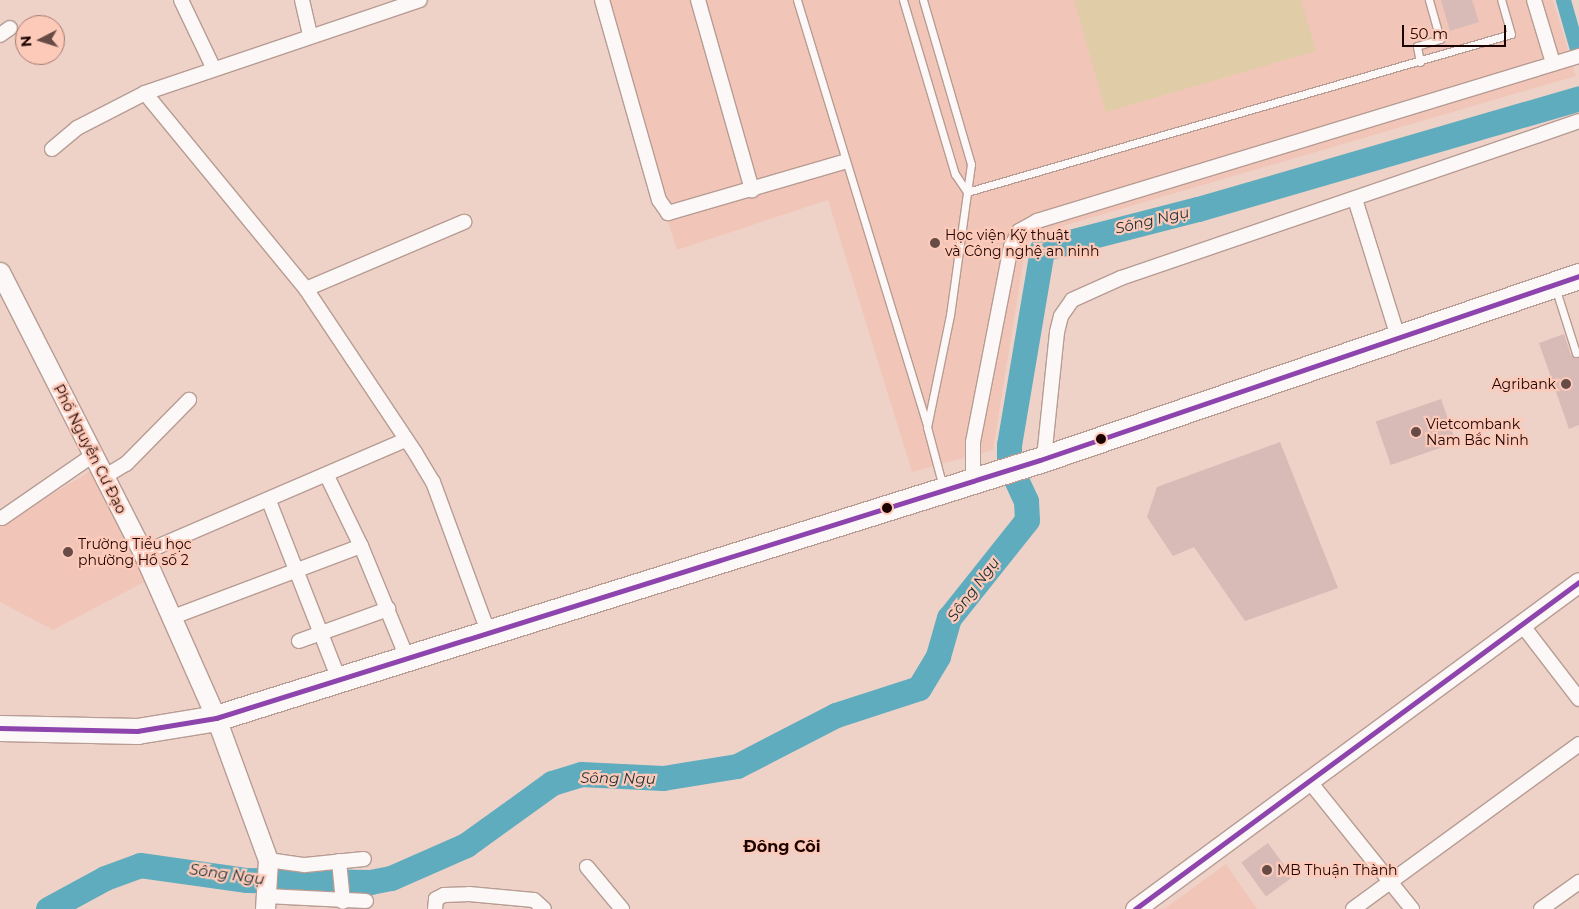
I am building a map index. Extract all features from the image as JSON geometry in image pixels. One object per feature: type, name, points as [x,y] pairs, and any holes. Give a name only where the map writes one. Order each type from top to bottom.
[{"type":"highway","points":[[0,728],[137,731],[216,718],[340,682],[1042,459],[1399,340],[1579,276]]},
{"type":"street","points":[[181,0],[213,66]]},
{"type":"street","points":[[302,0],[310,34]]},
{"type":"street","points":[[52,148],[77,128],[145,93],[213,66],[420,0]]},
{"type":"street","points":[[602,0],[662,208],[678,214],[843,162]]},
{"type":"street","points":[[698,0],[752,190]]},
{"type":"street","points":[[1534,0],[1553,63]]},
{"type":"street","points":[[978,479],[973,442],[1011,247],[1019,231],[1037,221],[1579,56]]},
{"type":"street","points":[[145,93],[306,289],[433,482],[489,634]]},
{"type":"street","points":[[1042,459],[1060,316],[1072,300],[1121,278],[1579,121]]},
{"type":"street","points":[[1355,199],[1399,340]]},
{"type":"street","points":[[306,289],[464,222]]},
{"type":"street","name":"Phố Nguyễn Cư Đạo","points":[[0,272],[143,553],[173,617],[216,718],[268,860],[266,902]]},
{"type":"street","points":[[104,477],[126,464],[190,400]]},
{"type":"street","points":[[143,553],[269,501],[406,440]]},
{"type":"street","points":[[2,518],[92,456]]},
{"type":"street","points":[[327,476],[361,546],[408,660]]},
{"type":"street","points":[[269,501],[323,632],[340,682]]},
{"type":"street","points":[[173,617],[298,572],[361,546]]},
{"type":"street","points":[[1135,909],[1523,626],[1579,582]]},
{"type":"street","points":[[299,641],[388,609]]},
{"type":"street","points":[[1523,626],[1579,699]]},
{"type":"street","points":[[1353,909],[1579,744]]},
{"type":"street","points":[[1310,782],[1392,880],[1412,909]]},
{"type":"street","points":[[268,860],[284,865],[364,859]]},
{"type":"street","points":[[339,862],[343,901]]},
{"type":"street","points":[[587,867],[622,909]]},
{"type":"street","points":[[1542,909],[1579,882]]},
{"type":"street","points":[[435,909],[436,899],[444,894],[469,894],[534,900],[544,909]]},
{"type":"street","points":[[266,902],[366,901]]},
{"type":"lane","points":[[797,0],[843,162],[927,427],[944,490]]},
{"type":"lane","points":[[903,0],[955,174],[967,192]]},
{"type":"lane","points":[[923,0],[971,164],[950,315],[927,427]]},
{"type":"lane","points":[[1420,62],[1417,46],[1440,39],[1429,0]]},
{"type":"lane","points":[[967,192],[1420,62],[1511,34],[1501,0]]},
{"type":"lane","points":[[1554,284],[1576,353],[1579,352]]},
{"type":"shaded area","name":"Học viện Kỹ thuật và Công nghệ an ninh","points":[[598,0],[1553,0],[1576,76],[1032,235],[1025,251],[993,450],[912,472],[828,200],[677,250]]},
{"type":"shaded area","points":[[1074,0],[1301,0],[1316,51],[1106,112]]},
{"type":"shaded area","name":"Trường Tiểu học phường Hồ số 2","points":[[94,469],[150,579],[53,630],[0,602],[0,525]]},
{"type":"shaded area","points":[[1226,864],[1257,909],[1164,909]]},
{"type":"building","points":[[1441,0],[1472,0],[1479,22],[1450,31]]},
{"type":"building","name":"Agribank","points":[[1564,334],[1571,355],[1579,358],[1579,425],[1569,429],[1539,343]]},
{"type":"building","name":"Vietcombank Nam Bắc Ninh","points":[[1441,399],[1456,442],[1391,465],[1376,421]]},
{"type":"building","points":[[1280,442],[1338,588],[1245,621],[1194,547],[1173,556],[1147,517],[1157,487]]},
{"type":"building","name":"MB Thuận Thành","points":[[1268,843],[1293,877],[1266,896],[1241,862]]},
{"type":"waterway","points":[[1563,0],[1579,56]]},
{"type":"waterway","name":"Sông Ngụ","points":[[48,909],[105,878],[140,865],[247,880],[370,882],[391,878],[466,845],[552,783],[581,774],[663,778],[737,766],[836,715],[919,688],[938,656],[949,618],[1027,520],[1026,501],[1009,464],[1009,445],[1042,249],[1198,209],[1579,98]]},
{"type":"transit line","points":[[0,728],[137,731],[216,718],[1040,460],[1579,276]]},
{"type":"transit line","points":[[1135,909],[1579,582]]},
{"type":"place","name":"Học viện Kỹ thuật và Công nghệ an ninh","points":[[935,243]]},
{"type":"place","name":"Agribank","points":[[1566,384]]},
{"type":"place","name":"Vietcombank Nam Bắc Ninh","points":[[1416,432]]},
{"type":"place","name":"Trường Tiểu học phường Hồ số 2","points":[[68,552]]},
{"type":"place","name":"MB Thuận Thành","points":[[1267,870]]},
{"type":"district","name":"Đông Côi","points":[[782,847]]}]
